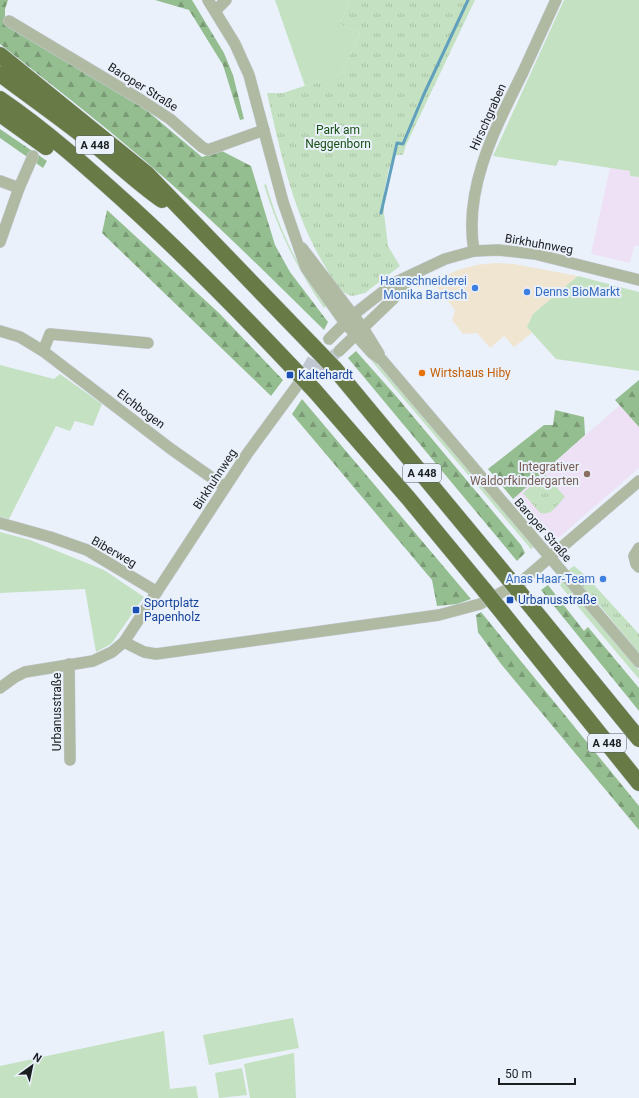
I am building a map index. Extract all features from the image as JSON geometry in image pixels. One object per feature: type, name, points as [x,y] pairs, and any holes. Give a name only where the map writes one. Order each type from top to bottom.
[{"type":"highway","points":[[0,55],[147,174],[188,219]]},
{"type":"highway","name":"A 448","points":[[0,74],[97,147],[140,185],[188,219],[311,344],[334,369],[508,578],[639,739]]},
{"type":"highway","name":"A 448","points":[[0,99],[44,132],[94,173],[225,296],[292,366],[409,499],[639,783]]},
{"type":"highway","points":[[0,114],[145,220]]},
{"type":"street","name":"Baroper Straße","points":[[208,0],[216,10],[235,44],[249,75],[283,202],[297,241],[349,319],[359,331],[372,353],[382,360],[639,662]]},
{"type":"street","points":[[216,10],[226,0]]},
{"type":"street","name":"Hirschgraben","points":[[474,251],[472,215],[474,194],[484,158],[502,114],[556,0]]},
{"type":"street","name":"Baroper Straße","points":[[10,21],[141,100],[176,124],[202,147],[208,150],[264,130]]},
{"type":"street","points":[[0,242],[18,188],[33,156]]},
{"type":"street","points":[[0,181],[18,188]]},
{"type":"street","name":"Birkhuhnweg","points":[[328,339],[349,319],[384,290],[445,259],[474,251],[498,250],[535,254],[639,280]]},
{"type":"street","name":"Birkhuhnweg","points":[[339,350],[393,299],[413,275]]},
{"type":"street","name":"Elchbogen","points":[[0,331],[20,337],[43,351],[171,449],[225,487]]},
{"type":"street","points":[[43,351],[50,334],[148,343]]},
{"type":"street","name":"Birkhuhnweg","points":[[156,592],[225,487],[299,383]]},
{"type":"street","points":[[156,592],[124,642],[144,652],[156,654],[439,615],[464,610],[498,595],[521,582],[639,481]]},
{"type":"street","name":"Biberweg","points":[[0,523],[63,540],[87,550],[156,592]]},
{"type":"street","points":[[639,548],[634,556],[636,564],[639,567]]},
{"type":"street","name":"Urbanusstraße","points":[[0,688],[25,672],[93,661],[105,656],[124,642]]},
{"type":"street","name":"Urbanusstraße","points":[[70,664],[70,760]]},
{"type":"shaded area","points":[[610,168],[630,171],[630,176],[639,177],[639,246],[634,246],[630,263],[591,254]]},
{"type":"shaded area","points":[[495,263],[514,264],[578,276],[533,314],[527,327],[532,333],[514,347],[504,336],[490,348],[477,333],[463,334],[452,320],[455,310],[432,281],[458,270],[476,265]]},
{"type":"shaded area","name":"Integrativer Waldorfkindergarten","points":[[620,405],[639,427],[639,468],[557,539],[548,538],[513,499]]},
{"type":"green space","points":[[0,0],[8,0],[5,9],[5,21],[145,109],[202,157],[222,151],[251,166],[275,245],[290,272],[328,322],[324,330],[236,244],[167,180],[108,130],[0,44]]},
{"type":"green space","points":[[155,0],[192,0],[224,53],[233,75],[244,119],[240,120],[223,65],[189,10]]},
{"type":"green space","points":[[275,0],[350,0],[340,24],[360,33],[341,74],[305,86]]},
{"type":"green space","name":"Park am Neggenborn","points":[[350,0],[475,0],[406,145],[403,155],[396,155],[389,168],[384,192],[384,213],[388,246],[400,266],[365,293],[352,296],[339,289],[305,226],[289,183],[267,93],[283,93],[341,74],[360,33],[340,24]]},
{"type":"green space","points":[[564,0],[639,0],[639,177],[630,176],[630,171],[559,160],[556,166],[493,156]]},
{"type":"green space","points":[[0,129],[47,161],[43,168],[0,138]]},
{"type":"green space","points":[[266,184],[283,233],[290,248],[307,278],[326,306],[324,308],[305,279],[289,249],[269,202],[264,185]]},
{"type":"green space","points":[[107,210],[219,313],[283,380],[271,396],[102,233]]},
{"type":"green space","points":[[578,276],[639,292],[639,371],[556,359],[527,327],[533,314]]},
{"type":"green space","points":[[356,351],[396,396],[521,545],[525,553],[517,561],[348,358]]},
{"type":"green space","points":[[364,352],[370,356],[396,385],[534,547],[531,549]]},
{"type":"green space","points":[[0,365],[54,379],[60,374],[102,404],[93,426],[75,421],[70,431],[56,426],[9,519],[0,517]]},
{"type":"green space","points":[[639,380],[639,427],[615,400]]},
{"type":"green space","points":[[302,399],[471,599],[457,604],[437,606],[432,580],[292,414]]},
{"type":"green space","points":[[555,410],[584,417],[585,435],[513,499],[488,469],[544,425],[553,425]]},
{"type":"green space","points":[[545,474],[565,497],[552,511],[548,513],[540,513],[523,493]]},
{"type":"green space","points":[[0,532],[30,540],[104,570],[144,597],[111,644],[96,652],[85,589],[0,593]]},
{"type":"green space","points":[[574,566],[585,575],[639,634],[639,653],[591,595],[588,592],[586,593],[567,571]]},
{"type":"green space","points":[[560,578],[639,670],[639,679],[558,583],[557,580]]},
{"type":"green space","points":[[548,585],[584,631],[588,627],[639,688],[639,711],[541,590]]},
{"type":"green space","points":[[481,612],[639,806],[639,830],[501,664],[478,632],[476,615]]},
{"type":"green space","points":[[293,1018],[299,1048],[209,1065],[203,1035]]},
{"type":"green space","points":[[164,1031],[170,1089],[196,1086],[198,1098],[0,1098],[0,1066]]},
{"type":"green space","points":[[294,1053],[296,1098],[250,1098],[244,1064]]},
{"type":"green space","points":[[242,1068],[247,1095],[219,1098],[215,1073]]},
{"type":"waterway","points":[[381,213],[397,143],[403,144],[424,94],[468,0]]},
{"type":"tunnel","points":[[299,383],[314,357],[329,339]]},
{"type":"tunnel","points":[[303,381],[339,351]]},
{"type":"place","name":"Haarschneiderei Monika Bartsch","points":[[475,288]]},
{"type":"place","name":"Denns BioMarkt","points":[[527,292]]},
{"type":"place","name":"Wirtshaus Hiby","points":[[422,373]]},
{"type":"place","name":"Kaltehardt","points":[[290,375]]},
{"type":"place","name":"Integrativer Waldorfkindergarten","points":[[587,474]]},
{"type":"place","name":"Anas Haar-Team","points":[[603,579]]},
{"type":"place","name":"Urbanusstraße","points":[[510,600]]},
{"type":"place","name":"Sportplatz Papenholz","points":[[136,610]]}]
